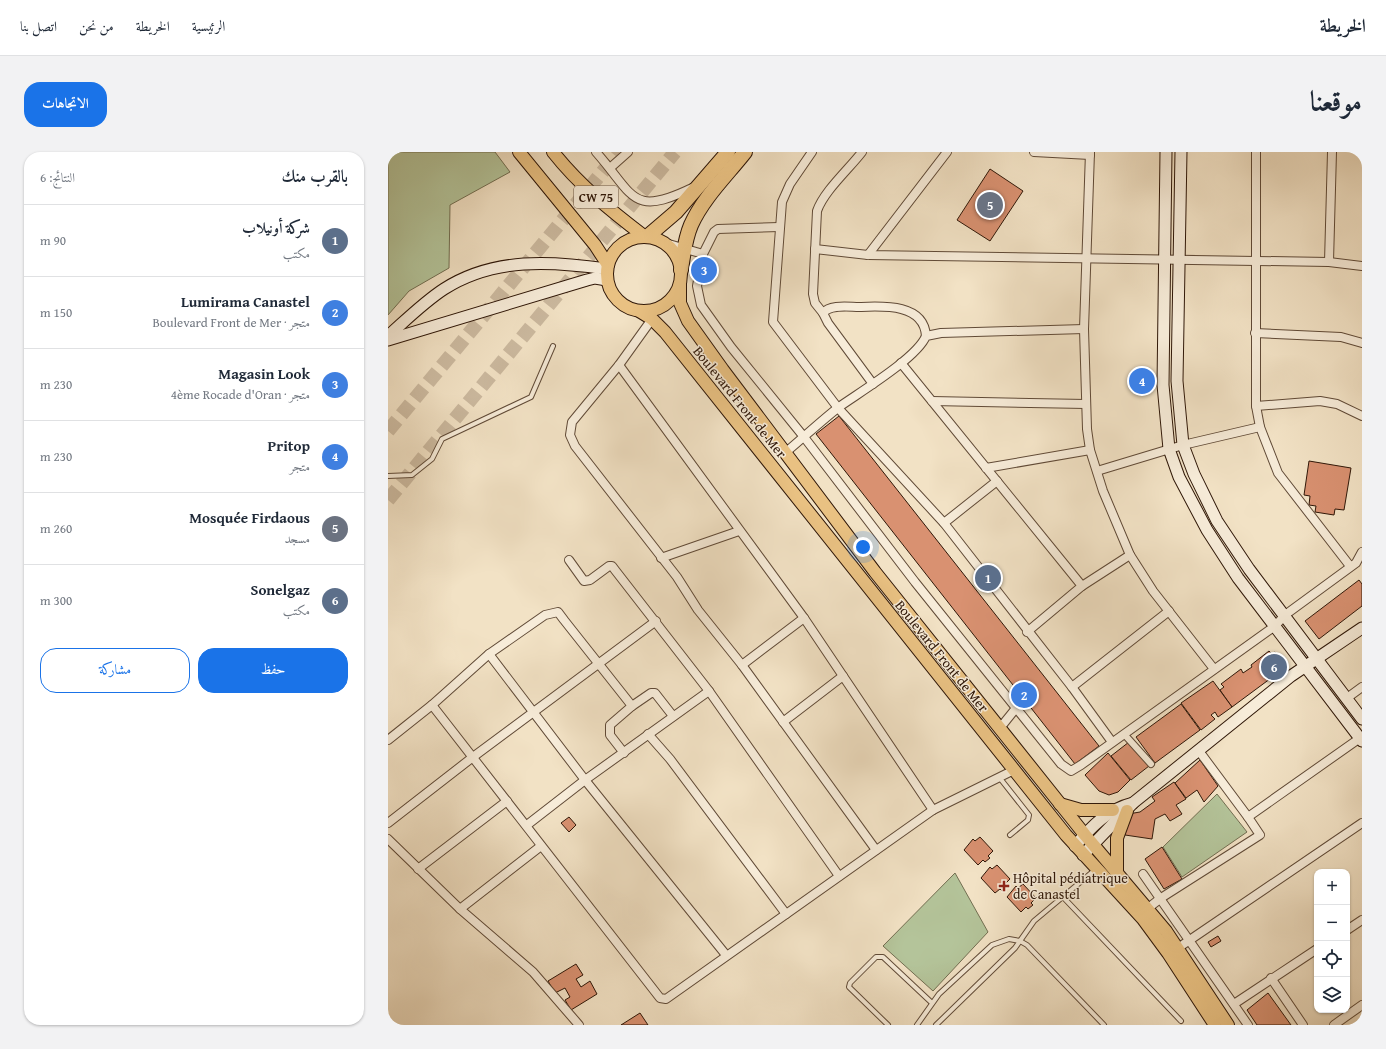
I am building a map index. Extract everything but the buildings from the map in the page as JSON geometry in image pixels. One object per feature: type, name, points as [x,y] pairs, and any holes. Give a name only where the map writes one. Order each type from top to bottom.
[{"type":"highway","points":[[646,236],[676,212],[728,152]]},
{"type":"highway","points":[[680,277],[684,248],[691,225],[704,205],[745,152]]},
{"type":"main road","points":[[519,152],[595,245],[608,271],[610,289],[618,300],[630,308],[639,311],[649,311],[660,308],[672,298],[680,277]]},
{"type":"main road","points":[[1166,152],[1163,385],[1169,450],[1178,477],[1207,530],[1238,578],[1361,739]]},
{"type":"main road","points":[[1181,152],[1177,381],[1183,445],[1194,474],[1217,521],[1249,570],[1286,615],[1362,719]]},
{"type":"main road","name":"CW 75","points":[[558,154],[573,176],[599,200],[646,236]]},
{"type":"main road","points":[[388,340],[595,278],[608,271],[613,254],[620,245],[631,239],[646,236],[662,242],[675,254],[680,277],[680,303],[688,321],[875,572],[1117,875],[1147,909],[1178,948],[1228,1025]]},
{"type":"main road","points":[[388,336],[446,288],[467,277],[491,269],[510,264],[544,263],[608,271]]},
{"type":"main road","name":"Boulevard Front de Mer","points":[[639,311],[652,319],[665,332],[1079,851],[1143,919],[1215,1025]]},
{"type":"main road","points":[[1079,851],[1093,845],[1130,807],[1305,666],[1362,628]]},
{"type":"main road","points":[[1060,804],[1081,810],[1113,810],[1130,807]]},
{"type":"main road","points":[[1117,875],[1117,838],[1130,807]]},
{"type":"main road","points":[[1079,851],[1085,835],[1113,810]]},
{"type":"main road","points":[[1096,869],[1106,861]]},
{"type":"street","points":[[596,152],[631,195],[640,201],[660,201],[698,185]]},
{"type":"street","points":[[610,168],[628,152]]},
{"type":"street","points":[[812,152],[790,184],[785,194],[779,228],[773,322],[838,408],[944,524],[1027,632],[1072,687],[1112,742]]},
{"type":"street","points":[[862,152],[820,204],[816,223],[813,294],[815,303],[823,313],[828,324],[873,384]]},
{"type":"street","points":[[868,255],[947,152]]},
{"type":"street","points":[[1034,152],[1090,153],[1084,329],[1086,404],[1090,450],[1096,471],[1130,555],[1153,591],[1214,669]]},
{"type":"street","points":[[1256,152],[1256,406],[1260,427],[1278,473],[1356,565]]},
{"type":"street","points":[[1329,262],[1332,152]]},
{"type":"street","points":[[779,228],[718,229],[714,232],[703,254],[697,286],[701,305],[731,347],[804,437],[915,582],[1017,707],[1061,764],[1071,771],[1275,626],[1286,615],[1356,565],[1362,552]]},
{"type":"street","points":[[662,242],[703,254]]},
{"type":"street","points":[[815,250],[868,255],[1329,262],[1362,266]]},
{"type":"street","points":[[785,453],[838,408],[901,363],[921,344],[926,336],[925,327],[920,319],[909,311],[896,308],[881,306],[836,307],[828,308],[823,313]]},
{"type":"street","points":[[652,319],[619,365],[572,422],[570,435],[575,446],[742,665],[876,850]]},
{"type":"street","points":[[926,336],[941,333],[1084,329]]},
{"type":"street","points":[[1255,333],[1341,337],[1362,343]]},
{"type":"street","points":[[901,363],[1082,586]]},
{"type":"street","points":[[619,365],[804,618],[933,810]]},
{"type":"street","points":[[932,401],[1086,404]]},
{"type":"street","points":[[1256,406],[1320,401],[1336,404],[1362,416]]},
{"type":"street","points":[[1096,471],[1183,445],[1260,427]]},
{"type":"street","points":[[986,468],[1090,450]]},
{"type":"street","points":[[944,524],[997,481]]},
{"type":"street","points":[[661,558],[739,531]]},
{"type":"street","points":[[1027,632],[1082,586],[1130,555]]},
{"type":"street","points":[[568,560],[583,580],[586,581],[612,566],[709,691],[839,876]]},
{"type":"street","points":[[1072,687],[1169,611]]},
{"type":"street","points":[[388,740],[432,705],[489,654],[545,615],[558,612],[632,706]]},
{"type":"street","points":[[742,665],[804,618]]},
{"type":"street","points":[[388,823],[473,756],[656,621]]},
{"type":"street","points":[[489,654],[533,713],[726,955]]},
{"type":"street","points":[[783,722],[843,676]]},
{"type":"street","points":[[1347,698],[1362,688]]},
{"type":"street","points":[[527,825],[648,734],[709,691]]},
{"type":"street","points":[[624,753],[610,734],[610,725],[632,706],[651,693],[655,693],[673,716]]},
{"type":"street","points":[[432,705],[527,825],[541,846],[660,998],[668,998],[726,955],[933,810],[1014,770]]},
{"type":"street","points":[[1000,728],[1017,707]]},
{"type":"street","points":[[648,734],[670,759],[786,914]]},
{"type":"street","points":[[1124,734],[1151,764]]},
{"type":"street","points":[[1248,818],[1361,739]]},
{"type":"street","points":[[1147,909],[1161,898],[1260,835],[1199,751]]},
{"type":"street","points":[[418,869],[507,801]]},
{"type":"street","points":[[1178,948],[1362,823]]},
{"type":"street","points":[[388,839],[460,909],[533,972],[578,1025]]},
{"type":"street","points":[[460,909],[541,846]]},
{"type":"street","points":[[1143,874],[1248,1025]]},
{"type":"street","points":[[1350,928],[1362,920]]},
{"type":"street","points":[[1234,1004],[1314,951]]},
{"type":"street","points":[[1271,978],[1303,1025]]},
{"type":"street","points":[[1334,1025],[1362,1004]]},
{"type":"lane","points":[[388,476],[412,475],[432,459],[442,439],[531,397],[552,346]]},
{"type":"lane","points":[[999,777],[1029,815],[1028,820],[1010,835]]},
{"type":"lane","points":[[936,1025],[1020,941],[1034,921],[1096,869]]},
{"type":"lane","points":[[1063,897],[1181,1021]]},
{"type":"lane","points":[[917,1025],[939,994],[992,945],[1009,939],[1020,941],[1027,945],[1104,1025]]},
{"type":"lane","points":[[888,1025],[849,987],[850,983],[876,957],[883,957],[932,1003]]},
{"type":"green space","points":[[388,152],[495,152],[510,172],[450,205],[449,268],[409,291],[388,315]]},
{"type":"green space","points":[[1217,794],[1247,832],[1182,877],[1163,847]]},
{"type":"green space","points":[[955,873],[988,932],[933,991],[883,946]]},
{"type":"tunnel","points":[[388,431],[619,152]]},
{"type":"tunnel","points":[[388,500],[675,152]]},
{"type":"place","name":"Mosquée Firdaous","points":[[990,205]]},
{"type":"place","name":"Magasin Look","points":[[704,270]]},
{"type":"place","name":"Pritop","points":[[1142,381]]},
{"type":"place","name":"شركة أونيلاب","points":[[988,578]]},
{"type":"place","name":"Sonelgaz","points":[[1274,667]]},
{"type":"place","name":"Lumirama Canastel","points":[[1024,695]]},
{"type":"place","name":"Hôpital pédiatrique de Canastel","points":[[1004,886]]}]
